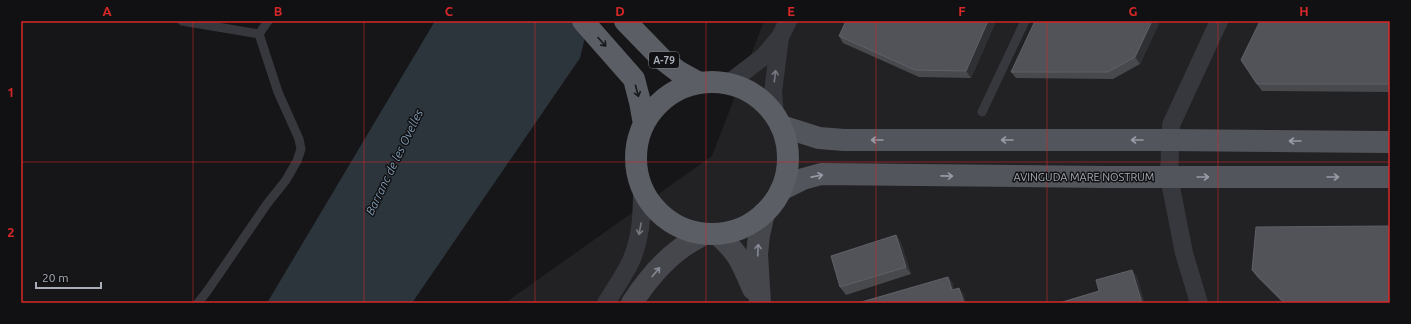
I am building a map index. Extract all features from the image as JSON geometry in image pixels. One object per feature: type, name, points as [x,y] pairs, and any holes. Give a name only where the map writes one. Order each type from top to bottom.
[{"type":"highway","points":[[583,21],[634,79],[644,124]]},
{"type":"highway","name":"A-79","points":[[630,26],[662,59],[679,72],[699,83]]},
{"type":"highway","points":[[699,83],[729,83],[755,95],[778,120],[787,147],[787,169],[781,190],[774,203],[754,222],[743,228],[711,234],[689,231],[674,224],[661,215],[651,204],[642,190],[636,163],[636,150],[639,136],[644,124],[654,109],[666,97],[682,88],[699,83]]},
{"type":"main road","points":[[778,120],[819,138],[844,140],[1390,142]]},
{"type":"main road","name":"AVINGUDA MARE NOSTRUM","points":[[781,190],[803,179],[822,174],[1390,177]]},
{"type":"main road","points":[[760,303],[757,254],[759,235],[764,213]]},
{"type":"main road","points":[[632,303],[659,268],[680,248],[711,234],[730,246],[740,258],[760,303]]},
{"type":"street","points":[[729,83],[763,57],[780,37],[788,21]]},
{"type":"street","points":[[1199,303],[1184,253],[1169,177],[1171,125],[1219,21]]},
{"type":"street","points":[[778,120],[773,92],[780,37]]},
{"type":"street","points":[[606,303],[624,275],[637,242],[642,217],[642,190]]},
{"type":"lane","points":[[182,21],[259,34]]},
{"type":"lane","points":[[259,34],[268,21]]},
{"type":"lane","points":[[982,112],[1025,21]]},
{"type":"lane","points":[[198,303],[267,204],[286,180],[297,161],[301,149],[300,139],[278,92],[259,34]]},
{"type":"shaded area","points":[[764,21],[1390,21],[1390,303],[505,303],[712,156]]},
{"type":"water","name":"Barranc de les Ovelles","points":[[435,21],[589,21],[580,58],[412,303],[267,303]]},
{"type":"building","points":[[846,21],[988,21],[966,71],[915,70],[839,36]]},
{"type":"building","points":[[1035,21],[1152,21],[1135,57],[1108,72],[1011,72]]},
{"type":"building","points":[[1260,21],[1390,21],[1390,84],[1257,84],[1241,60]]},
{"type":"building","points":[[1390,226],[1390,303],[1285,303],[1252,270],[1256,227]]},
{"type":"building","points":[[896,235],[906,267],[840,287],[831,256]]},
{"type":"building","points":[[1132,270],[1142,303],[1059,303],[1099,291],[1096,280]]},
{"type":"building","points":[[948,277],[952,290],[959,288],[964,303],[858,303]]}]
